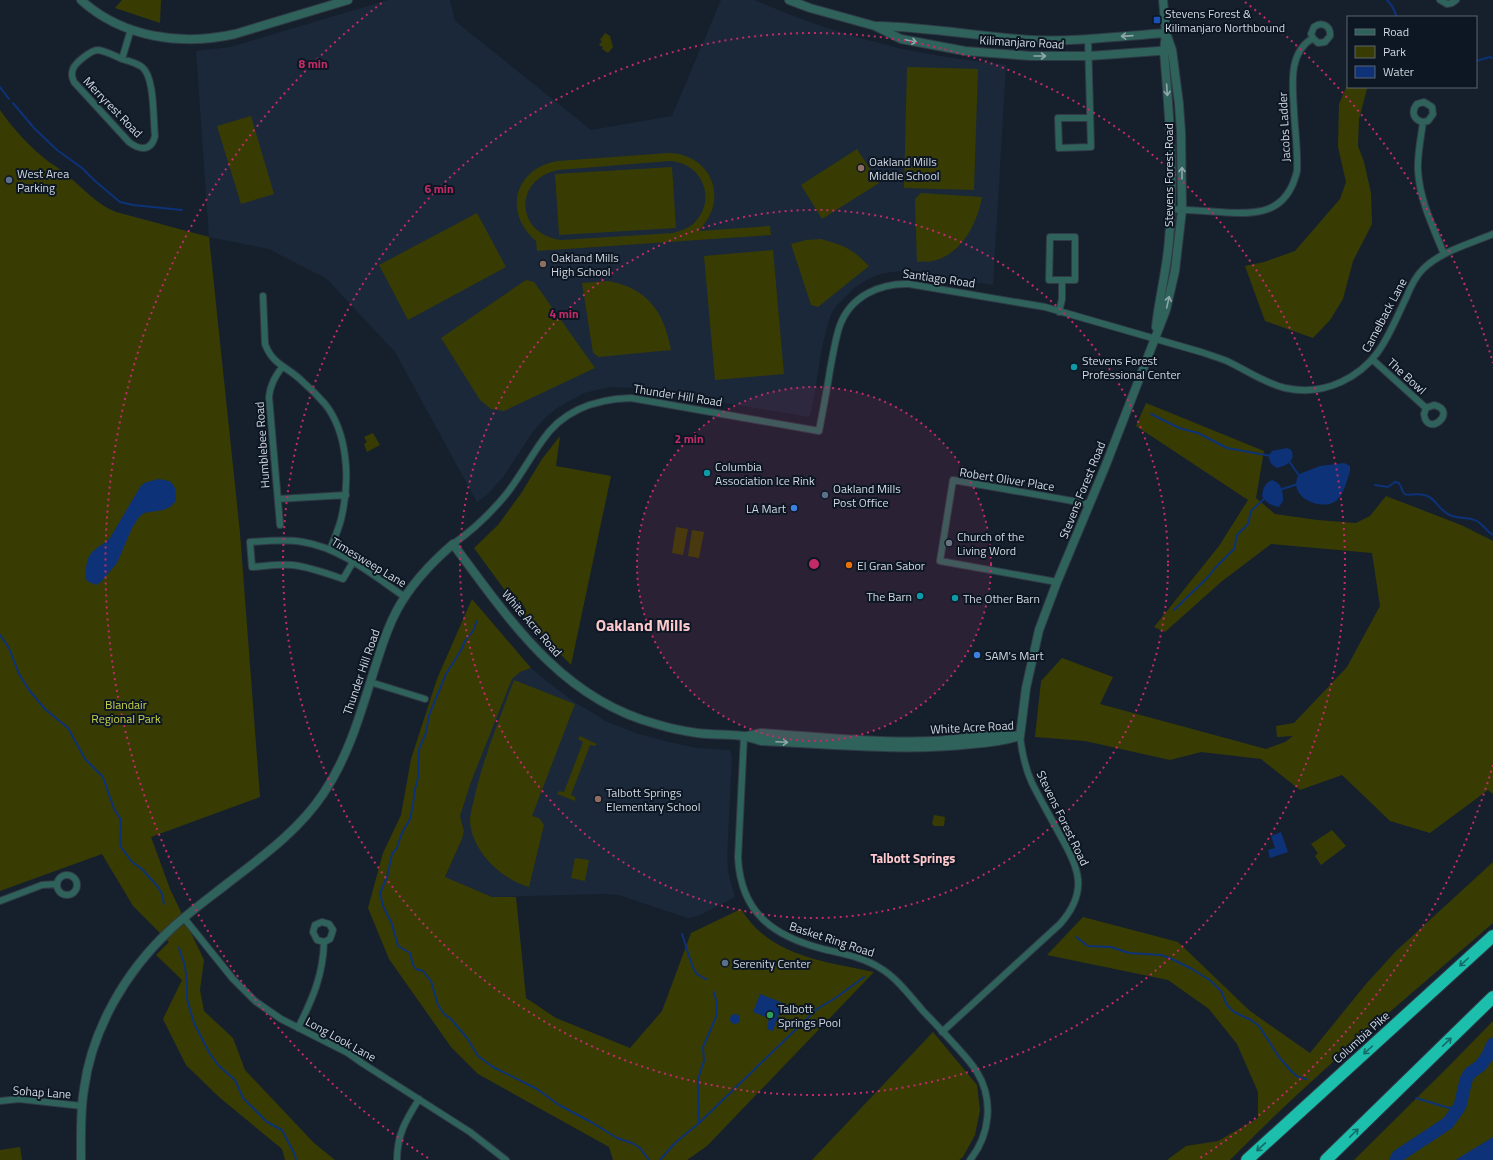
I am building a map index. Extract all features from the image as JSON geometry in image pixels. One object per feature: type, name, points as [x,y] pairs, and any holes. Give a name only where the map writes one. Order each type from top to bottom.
[{"type":"highway","name":"Columbia Pike","points":[[1247,1160],[1493,936]]},
{"type":"highway","points":[[1326,1160],[1493,997]]},
{"type":"street","points":[[81,0],[101,14],[131,29],[153,36],[170,39],[195,40],[217,38],[348,0]]},
{"type":"street","name":"Kilimanjaro Road","points":[[789,0],[810,8],[875,26],[901,39],[965,51],[1031,56],[1089,56],[1168,50]]},
{"type":"street","name":"Stevens Forest Road","points":[[942,1032],[1060,924],[1076,901],[1079,884],[1078,873],[1069,850],[1026,770],[1020,736],[1026,688],[1039,630],[1144,368],[1154,338],[1166,310],[1171,288],[1178,248],[1182,210],[1181,125],[1179,104],[1168,50],[1163,0]]},
{"type":"street","points":[[1440,0],[1447,4],[1456,0]]},
{"type":"street","name":"Kilimanjaro Road","points":[[875,26],[905,27],[967,35],[1033,40],[1088,39],[1166,33]]},
{"type":"street","points":[[122,58],[131,29]]},
{"type":"street","name":"Jacobs Ladder","points":[[1171,209],[1249,214],[1272,208],[1288,193],[1295,179],[1297,166],[1292,77],[1293,69],[1295,60],[1302,46],[1313,38]]},
{"type":"street","points":[[1088,39],[1091,147],[1059,148],[1058,118],[1090,118]]},
{"type":"street","name":"Stevens Forest Road","points":[[1154,338],[1158,308],[1166,270],[1171,209],[1168,50]]},
{"type":"street","name":"Merryrest Road","points":[[100,51],[122,58],[141,66],[146,70],[150,82],[155,136],[150,146],[146,148],[135,146],[129,142],[72,78],[72,70],[74,67],[92,52],[100,51]]},
{"type":"street","points":[[1423,122],[1418,170],[1421,194],[1444,254]]},
{"type":"street","name":"Camelback Lane","points":[[1154,338],[1226,361],[1274,384],[1296,389],[1317,389],[1335,385],[1360,371],[1373,360],[1386,339],[1417,276],[1422,270],[1444,254],[1493,234]]},
{"type":"street","points":[[1050,237],[1075,237],[1075,280],[1062,280],[1050,280],[1050,237]]},
{"type":"street","points":[[1059,312],[1062,299],[1062,280]]},
{"type":"street","name":"Santiago Road","points":[[819,431],[840,324],[845,315],[860,298],[873,290],[891,284],[909,284],[1020,302],[1154,338]]},
{"type":"street","points":[[263,296],[265,344],[268,351],[282,367],[300,379],[316,394],[331,414],[341,438],[344,451],[346,494],[342,516],[330,550]]},
{"type":"street","name":"The Bowl","points":[[1373,360],[1426,408]]},
{"type":"street","name":"Humblebee Road","points":[[280,525],[269,397],[272,382],[282,367]]},
{"type":"street","name":"Thunder Hill Road","points":[[81,1160],[82,1106],[84,1088],[92,1055],[105,1021],[122,989],[144,957],[170,929],[284,839],[312,810],[342,762],[391,624],[405,597],[425,571],[439,556],[496,507],[523,472],[542,440],[555,425],[574,411],[601,401],[631,398],[819,431]]},
{"type":"street","name":"Robert Oliver Place","points":[[1057,582],[940,561],[953,480],[1090,504]]},
{"type":"street","points":[[278,500],[346,494]]},
{"type":"street","name":"Timesweep Lane","points":[[353,562],[343,579],[320,571],[293,565],[281,564],[252,567],[250,542],[288,540],[315,544],[353,562],[405,597]]},
{"type":"street","name":"White Acre Road","points":[[453,544],[529,643],[564,676],[580,689],[627,714],[654,724],[698,733],[744,736],[761,733],[879,740],[933,741],[1008,734],[1020,736]]},
{"type":"street","points":[[370,682],[425,699]]},
{"type":"street","name":"Basket Ring Road","points":[[744,736],[738,858],[739,874],[747,898],[756,912],[765,922],[792,940],[859,958],[882,968],[942,1032]]},
{"type":"street","points":[[0,900],[42,885],[57,884]]},
{"type":"street","name":"Long Look Lane","points":[[184,918],[245,992],[276,1016],[348,1054],[480,1138],[506,1160]]},
{"type":"street","points":[[298,1028],[312,1001],[319,980],[324,942]]},
{"type":"street","points":[[942,1032],[977,1072],[985,1093],[988,1116],[987,1127],[981,1144],[970,1160]]},
{"type":"street","name":"Sohap Lane","points":[[0,1101],[19,1099],[82,1106]]},
{"type":"street","points":[[397,1160],[398,1142],[401,1132],[405,1122],[419,1099]]},
{"type":"shaded area","name":"Oakland Mills High School","points":[[388,0],[450,0],[455,21],[591,130],[672,116],[721,0],[754,0],[821,26],[902,49],[946,57],[1006,65],[993,285],[903,271],[881,274],[870,278],[855,287],[836,306],[830,316],[822,347],[811,414],[809,417],[636,388],[610,387],[584,393],[557,408],[545,418],[534,430],[503,477],[487,495],[477,502],[395,352],[327,279],[269,249],[209,237],[196,51],[231,47]]},
{"type":"shaded area","name":"Talbott Springs Elementary School","points":[[531,668],[574,702],[605,721],[639,734],[669,742],[696,748],[730,750],[732,758],[727,856],[728,872],[735,897],[698,916],[688,918],[619,895],[604,894],[492,897],[445,878],[462,839],[464,831],[460,816],[471,782],[512,679],[520,672]]},
{"type":"green space","points":[[122,0],[161,0],[160,23],[115,8]]},
{"type":"green space","points":[[605,33],[610,36],[613,47],[608,53],[599,45],[602,41],[600,40]]},
{"type":"green space","points":[[907,67],[978,69],[974,190],[904,188]]},
{"type":"green space","points":[[1347,85],[1347,88],[1368,88],[1359,119],[1358,146],[1364,162],[1371,193],[1372,224],[1353,261],[1343,299],[1330,320],[1313,338],[1265,321],[1245,266],[1264,262],[1295,251],[1340,199],[1346,182],[1338,147],[1339,104]]},
{"type":"green space","name":"Blandair Regional Park","points":[[0,110],[16,131],[36,151],[63,171],[102,205],[116,212],[209,237],[240,533],[260,797],[151,837],[170,889],[204,960],[200,990],[204,1011],[233,1038],[245,1070],[314,1143],[335,1160],[285,1160],[282,1149],[219,1097],[186,1065],[163,1019],[182,980],[156,955],[169,942],[133,906],[102,854],[0,891]]},
{"type":"green space","points":[[251,116],[274,194],[241,204],[217,126]]},
{"type":"green space","points":[[857,149],[879,183],[822,219],[801,185]]},
{"type":"green space","points":[[668,153],[679,154],[698,163],[711,178],[714,188],[712,210],[699,231],[770,226],[771,235],[537,251],[536,241],[526,230],[519,218],[517,205],[518,194],[523,182],[531,173],[542,166],[557,161]],"holes":[[[669,161],[681,163],[691,168],[698,175],[703,184],[705,194],[705,205],[701,215],[693,224],[681,231],[673,233],[562,240],[546,236],[535,228],[528,218],[526,206],[527,195],[533,184],[543,175],[558,170]]]},
{"type":"green space","points":[[672,167],[676,228],[559,235],[555,174]]},
{"type":"green space","points":[[921,193],[982,197],[980,207],[972,227],[960,245],[952,252],[933,261],[917,262],[915,199]]},
{"type":"green space","points":[[477,213],[506,267],[408,320],[379,265]]},
{"type":"green space","points":[[821,239],[847,248],[869,266],[818,307],[811,305],[791,244],[806,240]]},
{"type":"green space","points":[[773,250],[784,374],[715,380],[704,256]]},
{"type":"green space","points":[[526,280],[534,282],[595,368],[504,411],[491,409],[480,400],[441,338]]},
{"type":"green space","points":[[608,281],[622,284],[634,289],[652,304],[659,313],[664,324],[671,350],[599,357],[593,353],[582,283]]},
{"type":"green space","points":[[1146,403],[1264,451],[1256,498],[1275,514],[1317,520],[1356,523],[1370,516],[1386,496],[1461,525],[1493,541],[1493,794],[1488,790],[1430,833],[1390,821],[1342,775],[1300,790],[1261,759],[1201,752],[1170,760],[1085,741],[1035,737],[1041,681],[1062,658],[1113,677],[1100,704],[1266,749],[1285,742],[1293,736],[1277,737],[1276,726],[1294,723],[1347,667],[1380,606],[1372,553],[1271,544],[1221,582],[1165,632],[1154,627],[1219,546],[1248,500],[1136,426]]},
{"type":"green space","points":[[373,433],[380,445],[367,452],[364,444],[367,442],[364,437]]},
{"type":"green space","points":[[560,436],[556,466],[611,476],[571,665],[522,615],[526,609],[521,603],[512,600],[474,548],[498,525],[522,492],[542,459]]},
{"type":"green space","points":[[676,527],[688,529],[683,555],[672,553]]},
{"type":"green space","points":[[692,530],[704,532],[699,558],[688,556]]},
{"type":"green space","points":[[472,599],[531,668],[520,672],[512,679],[471,782],[460,816],[464,831],[462,839],[445,877],[492,897],[516,897],[526,998],[556,1018],[630,1048],[662,1011],[691,933],[741,909],[753,925],[782,947],[836,965],[874,972],[707,1146],[687,1160],[613,1160],[609,1147],[478,1074],[451,1047],[389,959],[368,908],[383,853],[401,815],[411,759],[437,679]]},
{"type":"green space","points":[[514,680],[575,704],[532,816],[539,818],[544,825],[529,887],[509,878],[490,863],[476,843],[470,822],[470,816],[483,766]]},
{"type":"green space","points":[[580,736],[597,744],[595,746],[590,745],[571,795],[575,797],[575,801],[557,794],[559,791],[564,792],[583,742],[578,739]]},
{"type":"green space","points":[[934,815],[945,817],[944,826],[934,826],[932,824]]},
{"type":"green space","points":[[1332,830],[1346,846],[1321,865],[1315,856],[1318,853],[1311,844]]},
{"type":"green space","points":[[575,858],[589,860],[585,881],[571,878]]},
{"type":"green space","points":[[1493,862],[1493,923],[1326,1068],[1230,1160],[1167,1160],[1186,1146],[1218,1141],[1258,1118],[1258,1092],[1237,1044],[1209,1009],[1168,980],[1047,955],[1083,917],[1178,942],[1250,1011],[1310,1053],[1366,984],[1396,951]]},
{"type":"green space","points":[[1493,1021],[1493,1160],[1354,1160],[1449,1066]]},
{"type":"green space","points":[[933,1032],[977,1085],[980,1110],[975,1135],[963,1157],[959,1160],[812,1160]]},
{"type":"green space","points":[[20,1147],[22,1160],[0,1160],[0,1150]]},
{"type":"water","points":[[1287,448],[1291,450],[1293,457],[1292,460],[1277,468],[1273,466],[1269,457],[1272,451]]},
{"type":"water","points":[[1344,463],[1350,466],[1350,471],[1343,492],[1333,503],[1326,505],[1317,504],[1302,497],[1298,491],[1296,483],[1299,474],[1320,466]]},
{"type":"water","points":[[158,479],[171,482],[175,488],[176,501],[170,507],[163,510],[144,513],[139,517],[132,528],[117,563],[101,582],[96,585],[87,581],[87,562],[91,553],[110,538],[140,487],[144,483]]},
{"type":"water","points":[[1272,480],[1278,483],[1282,491],[1283,501],[1279,507],[1269,503],[1262,496],[1265,486]]},
{"type":"water","points":[[1281,832],[1288,852],[1270,858],[1268,850],[1275,848],[1271,836]]},
{"type":"water","name":"Talbott Springs Pool","points":[[760,994],[783,1003],[773,1031],[767,1029],[769,1018],[753,1012]]},
{"type":"water","points":[[735,1014],[740,1019],[735,1024],[730,1019]]},
{"type":"water","points":[[1493,1137],[1493,1160],[1456,1160],[1457,1159]]},
{"type":"waterway","points":[[1387,0],[1392,6],[1397,16]]},
{"type":"waterway","points":[[1477,61],[1490,57],[1493,58]]},
{"type":"waterway","points":[[0,87],[9,99]]},
{"type":"waterway","points":[[13,103],[34,128],[57,150],[82,168],[120,202],[133,205],[182,210]]},
{"type":"waterway","points":[[1151,414],[1179,428],[1198,433],[1227,448],[1271,456]]},
{"type":"waterway","points":[[1289,461],[1300,477]]},
{"type":"waterway","points":[[1375,485],[1388,487],[1395,482],[1399,483],[1405,494],[1425,495],[1447,513],[1453,516],[1477,521],[1493,535]]},
{"type":"waterway","points":[[1279,490],[1298,484]]},
{"type":"waterway","points":[[1174,610],[1234,549],[1237,535],[1248,524],[1251,511],[1265,498]]},
{"type":"waterway","points":[[477,621],[473,631],[465,641],[446,674],[429,715],[426,733],[419,749],[418,778],[410,819],[401,835],[397,848],[392,854],[387,877],[380,893],[383,906],[392,924],[398,946],[410,953],[413,965],[416,969],[423,971],[431,981],[438,1005],[444,1014],[451,1019],[467,1038],[478,1056],[493,1067],[537,1089],[559,1105],[617,1138],[632,1143],[640,1148],[649,1160]]},
{"type":"waterway","points":[[0,635],[9,648],[19,674],[29,690],[45,709],[68,728],[85,759],[103,777],[114,809],[120,818],[121,847],[132,862],[142,869],[158,887],[162,894],[164,904]]},
{"type":"waterway","points":[[682,934],[695,971],[697,974],[706,979]]},
{"type":"waterway","points":[[1076,937],[1088,946],[1111,947],[1129,953],[1161,955],[1192,969],[1211,981],[1221,991],[1227,1005],[1234,1012],[1251,1020],[1259,1026],[1279,1057],[1292,1072],[1298,1077],[1306,1079]]},
{"type":"waterway","points":[[179,948],[185,966],[187,999],[194,1023],[210,1054],[219,1066],[235,1080],[243,1098],[267,1122],[282,1130],[295,1155],[296,1160]]},
{"type":"waterway","points":[[660,1160],[675,1143],[699,1123],[817,1009],[837,997],[864,977]]},
{"type":"waterway","points":[[699,1123],[698,1079],[704,1061],[703,1047],[716,1017],[717,1004],[714,992]]},
{"type":"waterway","points":[[1396,1160],[1398,1156],[1448,1123],[1460,1106],[1466,1080],[1470,1073],[1480,1066],[1487,1057],[1493,1044]]},
{"type":"waterway","points":[[1416,1098],[1449,1108],[1460,1106]]},
{"type":"place","name":"Stevens Forest & Kilimanjaro Northbound","points":[[1157,20]]},
{"type":"place","name":"Oakland Mills Middle School","points":[[861,168]]},
{"type":"place","name":"West Area Parking","points":[[9,180]]},
{"type":"place","name":"Oakland Mills High School","points":[[543,264]]},
{"type":"place","name":"Stevens Forest Professional Center","points":[[1074,367]]},
{"type":"place","name":"Columbia Association Ice Rink","points":[[707,473]]},
{"type":"place","name":"Oakland Mills Post Office","points":[[825,495]]},
{"type":"place","name":"LA Mart","points":[[794,508]]},
{"type":"place","name":"Church of the Living Word","points":[[949,543]]},
{"type":"place","name":"El Gran Sabor","points":[[849,565]]},
{"type":"place","name":"The Barn","points":[[920,596]]},
{"type":"place","name":"The Other Barn","points":[[955,598]]},
{"type":"place","name":"SAM's Mart","points":[[977,655]]},
{"type":"place","name":"Talbott Springs Elementary School","points":[[598,799]]},
{"type":"place","name":"Serenity Center","points":[[725,963]]},
{"type":"place","name":"Talbott Springs Pool","points":[[770,1015]]},
{"type":"district","name":"Oakland Mills","points":[[643,625]]},
{"type":"district","name":"Talbott Springs","points":[[913,858]]}]
